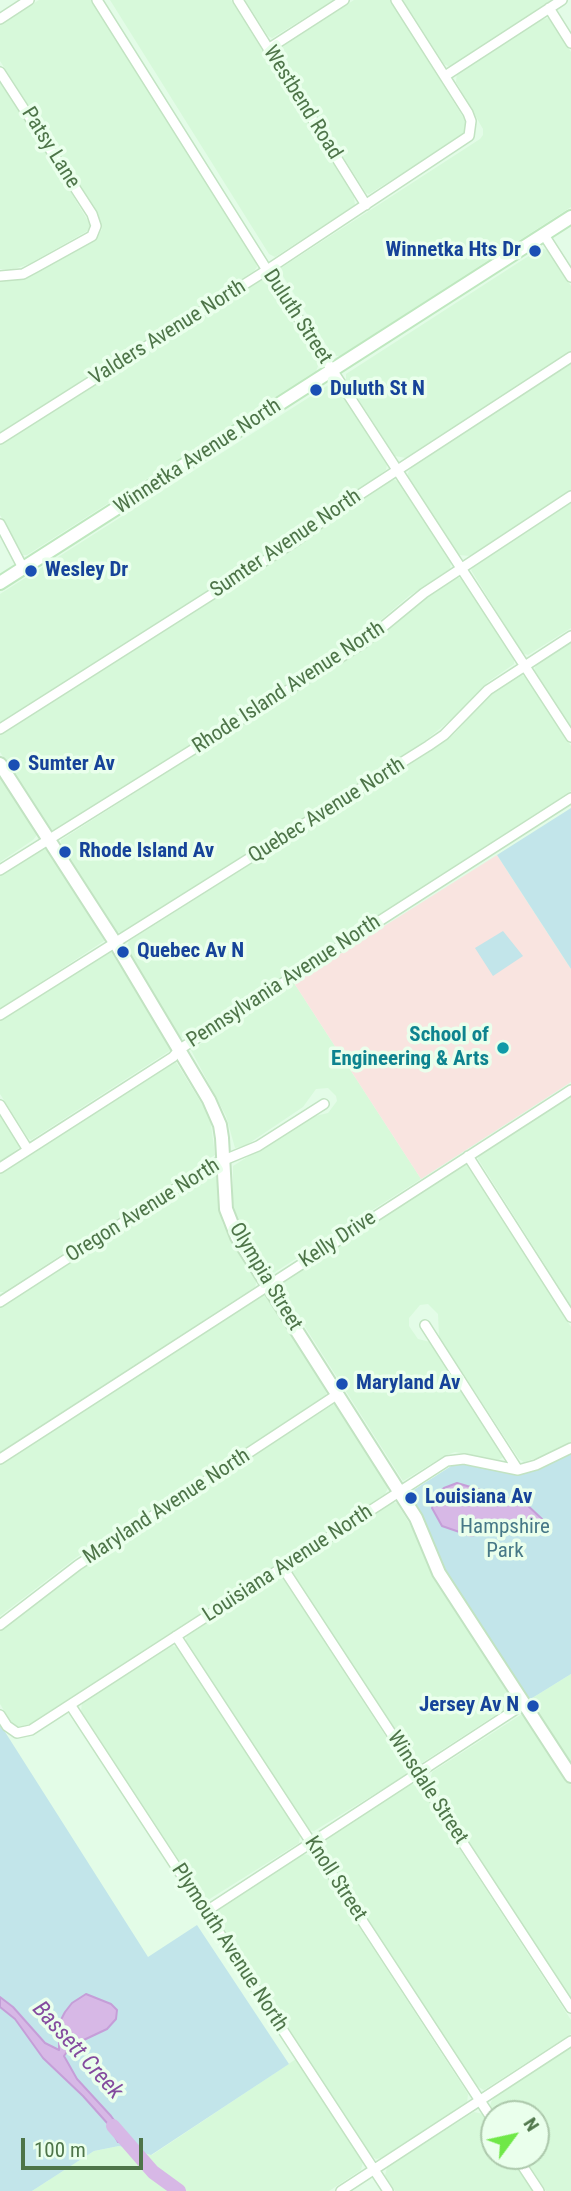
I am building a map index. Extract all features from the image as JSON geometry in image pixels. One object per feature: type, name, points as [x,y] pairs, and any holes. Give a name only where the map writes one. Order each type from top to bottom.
[{"type":"street","points":[[0,19],[29,0]]},
{"type":"street","name":"Duluth Street","points":[[97,0],[267,270],[571,737]]},
{"type":"street","name":"Westbend Road","points":[[238,0],[366,205]]},
{"type":"street","points":[[268,49],[344,0]]},
{"type":"street","points":[[396,0],[445,76],[562,0]]},
{"type":"street","points":[[549,8],[571,43]]},
{"type":"street","name":"Patsy Lane","points":[[0,72],[92,214],[96,226],[92,236],[23,274],[0,276]]},
{"type":"street","name":"Valders Avenue North","points":[[0,439],[463,142],[471,130],[471,121],[445,76]]},
{"type":"street","name":"Winnetka Avenue North","points":[[0,583],[571,217]]},
{"type":"street","points":[[544,234],[571,277]]},
{"type":"street","name":"Sumter Avenue North","points":[[0,729],[305,535],[397,470],[571,357]]},
{"type":"street","name":"Rhode Island Avenue North","points":[[0,870],[362,644],[424,593],[571,496]]},
{"type":"street","points":[[0,524],[23,568]]},
{"type":"street","name":"Quebec Avenue North","points":[[0,1015],[428,746],[444,735],[488,690],[571,636]]},
{"type":"street","name":"Olympia Street","points":[[0,764],[180,1049],[219,1125],[226,1209],[230,1223],[416,1518],[439,1573],[571,1776]]},
{"type":"street","name":"Pennsylvania Avenue North","points":[[0,1168],[571,798]]},
{"type":"street","name":"Kelly Drive","points":[[0,1459],[571,1090]]},
{"type":"street","name":"Oregon Avenue North","points":[[0,1302],[212,1165],[258,1146],[324,1104]]},
{"type":"street","points":[[0,1105],[28,1150]]},
{"type":"street","points":[[468,1156],[571,1317]]},
{"type":"street","points":[[425,1325],[518,1469]]},
{"type":"street","name":"Maryland Avenue North","points":[[0,1625],[78,1565],[338,1394]]},
{"type":"street","name":"Louisiana Avenue North","points":[[0,1715],[7,1727],[17,1732],[31,1730],[441,1465],[456,1458],[518,1469],[536,1465],[571,1448]]},
{"type":"street","name":"Winsdale Street","points":[[282,1568],[571,2008]]},
{"type":"street","name":"Knoll Street","points":[[176,1636],[480,2101]]},
{"type":"street","points":[[205,1912],[524,1704]]},
{"type":"street","name":"Plymouth Avenue North","points":[[71,1706],[388,2191]]},
{"type":"street","points":[[482,2100],[571,2041]]},
{"type":"street","points":[[341,2191],[480,2101]]},
{"type":"street","points":[[525,2170],[539,2191]]},
{"type":"shaded area","points":[[39,0],[91,0],[257,267],[0,434],[0,280],[20,279],[97,238],[102,229],[98,214],[0,61],[0,24]]},
{"type":"shaded area","points":[[110,0],[231,0],[354,197],[355,205],[275,257],[269,254]]},
{"type":"shaded area","points":[[245,0],[334,0],[272,38],[268,36]]},
{"type":"shaded area","points":[[354,0],[390,0],[468,125],[468,133],[369,194],[278,54],[280,48]]},
{"type":"shaded area","points":[[403,0],[553,0],[450,67],[444,64]]},
{"type":"shaded area","points":[[549,18],[571,52],[571,207],[340,356],[333,356],[281,273],[281,268],[480,139],[483,129],[456,82],[457,73],[543,19]]},
{"type":"shaded area","points":[[0,82],[33,129],[91,226],[89,230],[29,264],[11,270],[0,269]]},
{"type":"shaded area","points":[[541,248],[547,250],[571,286],[571,351],[406,458],[395,456],[346,380],[346,374]]},
{"type":"shaded area","points":[[265,279],[319,364],[316,371],[27,555],[23,555],[0,515],[0,445],[259,280]]},
{"type":"shaded area","points":[[571,364],[571,490],[470,556],[459,555],[407,476],[409,471],[412,466]]},
{"type":"shaded area","points":[[330,384],[338,388],[387,465],[386,470],[300,532],[0,723],[0,594]]},
{"type":"shaded area","points":[[391,479],[398,481],[451,562],[450,569],[409,596],[361,637],[56,831],[49,829],[0,752],[0,734],[235,584]]},
{"type":"shaded area","points":[[571,502],[571,628],[528,655],[522,653],[471,570],[474,565]]},
{"type":"shaded area","points":[[457,577],[461,578],[514,658],[514,664],[488,682],[458,714],[421,744],[122,933],[114,932],[60,847],[61,840],[384,633],[411,608]]},
{"type":"shaded area","points":[[571,641],[571,727],[534,670],[537,663]]},
{"type":"shaded area","points":[[520,674],[526,677],[571,746],[571,791],[189,1038],[177,1035],[126,948],[129,941],[441,744],[455,733],[489,695]]},
{"type":"shaded area","points":[[0,773],[37,835],[0,862]]},
{"type":"shaded area","points":[[42,848],[49,850],[104,941],[0,1009],[0,875]]},
{"type":"shaded area","points":[[497,855],[571,969],[571,1082],[421,1179],[294,983]]},
{"type":"shaded area","points":[[110,950],[114,951],[171,1050],[31,1140],[0,1094],[0,1019]]},
{"type":"shaded area","points":[[294,983],[421,1179],[272,1274],[237,1220],[233,1202],[233,1166],[311,1117],[328,1113],[337,1101],[336,1096],[328,1088],[316,1089],[303,1107],[245,1146],[235,1148],[226,1116],[191,1050]]},
{"type":"shaded area","points":[[176,1062],[210,1117],[215,1155],[4,1292],[0,1292],[0,1174]]},
{"type":"shaded area","points":[[571,1095],[571,1306],[478,1159],[479,1155]]},
{"type":"shaded area","points":[[0,1113],[20,1147],[0,1162]]},
{"type":"shaded area","points":[[466,1164],[571,1327],[571,1442],[543,1456],[524,1462],[519,1459],[439,1337],[438,1314],[428,1304],[420,1305],[409,1318],[409,1326],[418,1339],[430,1342],[503,1457],[499,1460],[455,1452],[403,1481],[279,1286],[280,1282]]},
{"type":"shaded area","points":[[210,1172],[218,1174],[222,1222],[257,1280],[255,1287],[0,1452],[0,1307]]},
{"type":"shaded area","points":[[261,1294],[267,1296],[328,1390],[325,1397],[77,1557],[0,1616],[0,1464]]},
{"type":"shaded area","points":[[334,1404],[388,1488],[385,1494],[30,1724],[19,1727],[12,1724],[0,1704],[0,1630],[92,1560]]},
{"type":"shaded area","points":[[457,1483],[525,1503],[542,1519],[544,1530],[535,1535],[517,1528],[495,1528],[471,1536],[442,1526],[432,1508],[436,1495],[444,1488]]},
{"type":"shaded area","points":[[392,1502],[397,1503],[514,1697],[511,1705],[420,1764],[291,1573],[292,1567]]},
{"type":"shaded area","points":[[278,1577],[283,1578],[407,1769],[406,1775],[314,1831],[309,1830],[185,1643],[187,1636]]},
{"type":"shaded area","points":[[172,1646],[177,1647],[300,1835],[299,1843],[208,1900],[205,1900],[81,1711],[82,1703]]},
{"type":"shaded area","points":[[571,1674],[571,1766],[529,1700]]},
{"type":"shaded area","points":[[522,1714],[526,1716],[571,1785],[571,1999],[430,1782],[432,1772]]},
{"type":"shaded area","points":[[410,1784],[418,1785],[571,2020],[571,2034],[484,2090],[475,2085],[322,1851],[325,1840]]},
{"type":"shaded area","points":[[303,1854],[313,1856],[468,2094],[467,2103],[381,2158],[376,2159],[370,2155],[216,1917],[219,1909]]},
{"type":"shaded area","points":[[86,1994],[111,2004],[117,2010],[116,2019],[107,2029],[71,2046],[64,2056],[77,2079],[127,2138],[118,2142],[108,2124],[43,2058],[15,2019],[0,2007],[0,1997],[13,2007],[45,2043],[59,2050],[59,2039],[54,2033],[72,2003]]},
{"type":"shaded area","points":[[571,2047],[571,2191],[546,2191],[532,2170],[550,2170],[550,2100],[492,2100]]},
{"type":"shaded area","points":[[296,2059],[363,2162],[361,2170],[329,2191],[32,2191],[94,2151],[119,2146],[152,2155]]},
{"type":"shaded area","points":[[474,2112],[480,2113],[480,2170],[519,2170],[533,2191],[395,2191],[385,2176],[387,2167]]},
{"type":"green space","points":[[571,808],[571,969],[497,855]]},
{"type":"green space","points":[[503,931],[523,956],[493,976],[475,948]]},
{"type":"green space","name":"Hampshire Park","points":[[571,1454],[571,1674],[529,1700],[443,1568],[409,1493],[456,1463],[528,1472]]},
{"type":"green space","points":[[0,1724],[148,1957],[197,1925],[289,2064],[151,2155],[119,2146],[94,2151],[32,2191],[0,2191]]},
{"type":"waterway","name":"Bassett Creek","points":[[113,2126],[153,2172],[179,2191]]},
{"type":"place","name":"Winnetka Hts Dr","points":[[535,251]]},
{"type":"place","name":"Duluth St N","points":[[316,390]]},
{"type":"place","name":"Wesley Dr","points":[[31,571]]},
{"type":"place","name":"Sumter Av","points":[[14,765]]},
{"type":"place","name":"Rhode Island Av","points":[[65,852]]},
{"type":"place","name":"Quebec Av N","points":[[123,952]]},
{"type":"place","name":"School of Engineering & Arts","points":[[503,1048]]},
{"type":"place","name":"Maryland Av","points":[[342,1384]]},
{"type":"place","name":"Louisiana Av","points":[[411,1498]]},
{"type":"place","name":"Jersey Av N","points":[[533,1706]]}]
